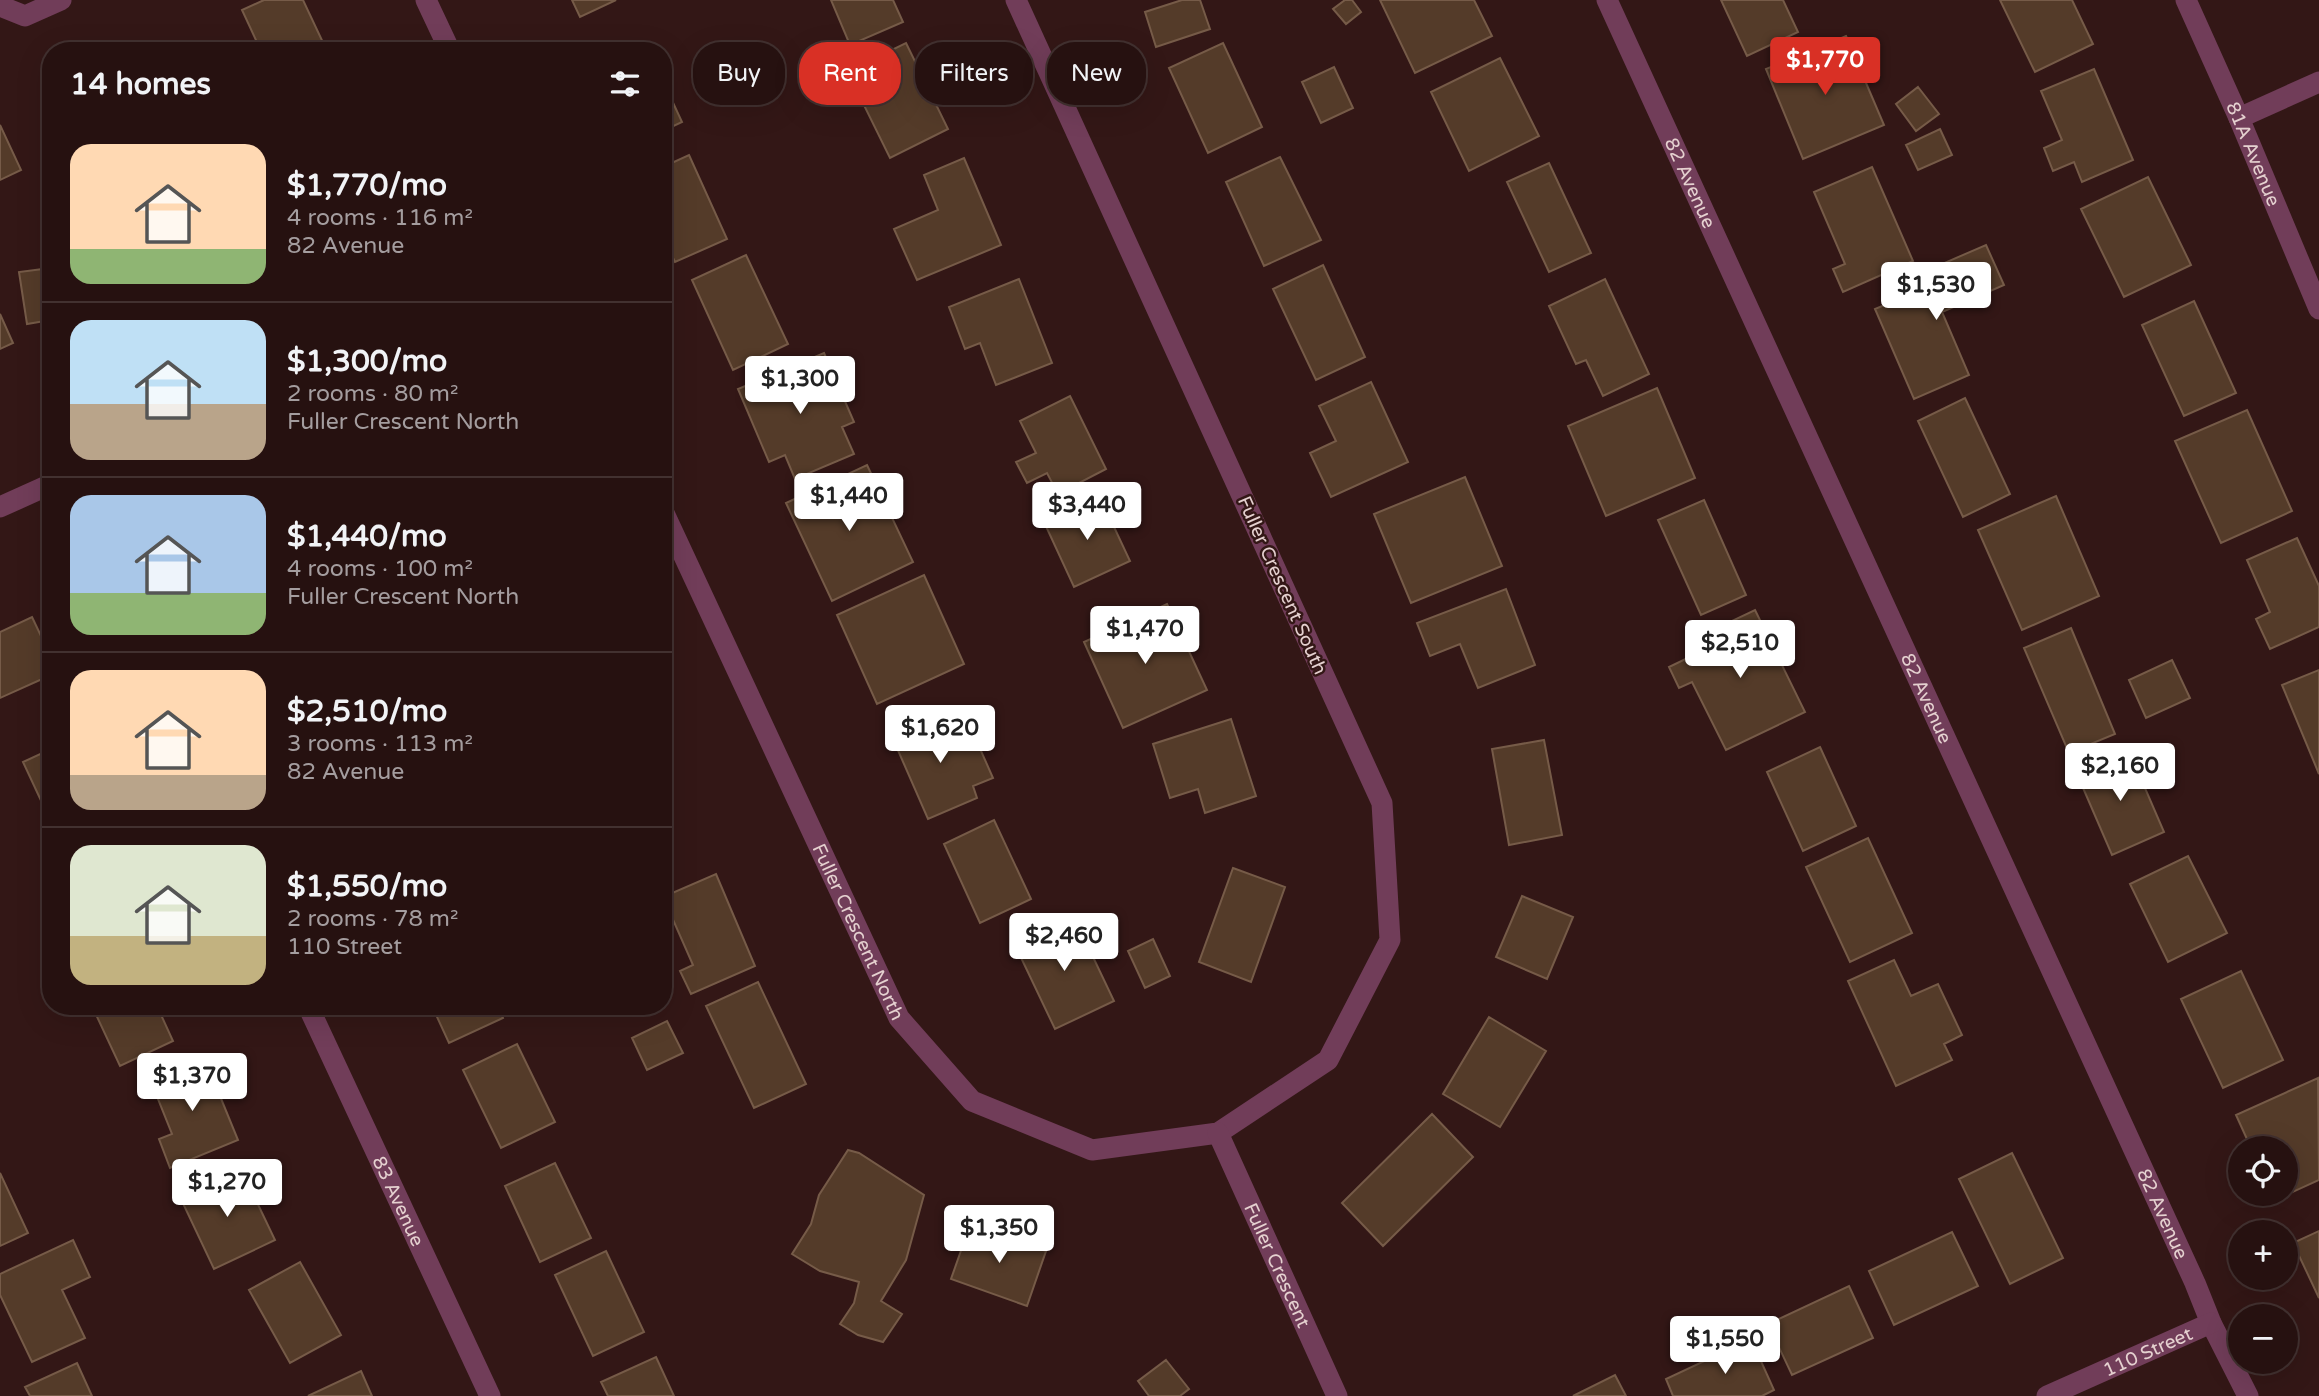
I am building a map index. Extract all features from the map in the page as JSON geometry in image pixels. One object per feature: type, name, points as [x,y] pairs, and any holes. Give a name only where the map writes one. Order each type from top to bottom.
[{"type":"street","points":[[0,6],[25,16],[61,0]]},
{"type":"street","points":[[426,0],[446,42]]},
{"type":"street","name":"Fuller Crescent South","points":[[1016,0],[1382,803],[1390,940],[1328,1060],[1218,1133]]},
{"type":"street","name":"82 Avenue","points":[[1607,0],[2035,932],[2211,1323],[2248,1396]]},
{"type":"street","name":"81A Avenue","points":[[2186,0],[2319,309]]},
{"type":"street","points":[[2239,118],[2319,82]]},
{"type":"street","points":[[0,507],[42,488]]},
{"type":"street","name":"Fuller Crescent North","points":[[672,530],[899,1018],[972,1101],[1092,1150],[1218,1133]]},
{"type":"street","name":"83 Avenue","points":[[313,1015],[490,1396]]},
{"type":"street","name":"Fuller Crescent","points":[[1218,1133],[1337,1396]]},
{"type":"street","name":"110 Street","points":[[2047,1396],[2211,1323]]},
{"type":"building","points":[[264,0],[303,0],[323,42],[257,42],[242,10]]},
{"type":"building","points":[[572,0],[616,0],[580,17]]},
{"type":"building","points":[[831,0],[893,0],[903,22],[857,42],[849,42]]},
{"type":"building","points":[[1182,0],[1200,0],[1210,29],[1156,47],[1145,12]]},
{"type":"building","points":[[1345,0],[1352,0],[1361,12],[1346,24],[1333,9]]},
{"type":"building","points":[[1380,0],[1474,0],[1492,36],[1415,73]]},
{"type":"building","points":[[1721,0],[1783,0],[1798,32],[1747,56]]},
{"type":"building","points":[[2000,0],[2072,0],[2093,44],[2035,72]]},
{"type":"building","points":[[1846,36],[1884,125],[1803,159],[1766,69]]},
{"type":"building","points":[[906,43],[915,61],[915,105],[936,105],[948,129],[890,158],[864,105],[901,105],[901,45]]},
{"type":"building","points":[[1223,43],[1262,127],[1208,153],[1169,68]]},
{"type":"building","points":[[1500,58],[1539,136],[1469,171],[1431,92]]},
{"type":"building","points":[[1334,67],[1353,108],[1321,123],[1302,82]]},
{"type":"building","points":[[2094,69],[2133,160],[2082,182],[2074,162],[2053,171],[2044,148],[2062,140],[2041,91]]},
{"type":"building","points":[[1918,87],[1939,114],[1916,131],[1896,104]]},
{"type":"building","points":[[672,100],[682,122],[672,127]]},
{"type":"building","points":[[0,125],[21,170],[0,180]]},
{"type":"building","points":[[1940,129],[1952,155],[1918,170],[1906,145]]},
{"type":"building","points":[[689,155],[727,239],[675,262],[672,256],[672,163]]},
{"type":"building","points":[[1280,157],[1321,240],[1264,266],[1226,182]]},
{"type":"building","points":[[964,158],[1001,245],[917,280],[894,229],[938,210],[924,175]]},
{"type":"building","points":[[1549,163],[1591,253],[1549,272],[1507,182]]},
{"type":"building","points":[[1872,167],[1913,261],[1843,292],[1833,269],[1845,264],[1814,192]]},
{"type":"building","points":[[2148,177],[2191,265],[2124,297],[2081,209]]},
{"type":"building","points":[[1986,245],[2004,285],[1942,312],[1969,375],[1914,399],[1875,309],[1939,282],[1933,268]]},
{"type":"building","points":[[746,255],[788,344],[733,370],[692,280]]},
{"type":"building","points":[[1323,265],[1365,357],[1316,380],[1273,289]]},
{"type":"building","points":[[42,269],[42,322],[27,324],[19,272]]},
{"type":"building","points":[[1019,279],[1052,363],[996,385],[980,343],[965,349],[949,307]]},
{"type":"building","points":[[1605,279],[1649,374],[1603,396],[1586,360],[1576,364],[1549,306]]},
{"type":"building","points":[[2194,301],[2236,393],[2184,416],[2142,325]]},
{"type":"building","points":[[0,314],[13,343],[0,349]]},
{"type":"building","points":[[824,353],[854,422],[842,427],[854,454],[795,479],[785,455],[769,462],[738,389]]},
{"type":"building","points":[[1371,382],[1408,462],[1331,497],[1310,453],[1336,441],[1319,406]]},
{"type":"building","points":[[1657,388],[1695,478],[1606,516],[1568,426]]},
{"type":"building","points":[[1070,396],[1106,469],[1058,494],[1047,473],[1027,483],[1016,462],[1036,453],[1020,421]]},
{"type":"building","points":[[1965,398],[2010,494],[1963,517],[1918,421]]},
{"type":"building","points":[[2247,410],[2292,511],[2221,543],[2175,441]]},
{"type":"building","points":[[867,465],[913,562],[832,601],[786,503]]},
{"type":"building","points":[[1465,477],[1502,566],[1411,603],[1374,514]]},
{"type":"building","points":[[2056,496],[2099,596],[2022,630],[1978,530]]},
{"type":"building","points":[[1100,497],[1130,561],[1074,587],[1044,522]]},
{"type":"building","points":[[1704,500],[1746,595],[1701,615],[1658,520]]},
{"type":"building","points":[[2297,538],[2319,586],[2319,627],[2270,649],[2256,619],[2270,612],[2247,560]]},
{"type":"building","points":[[924,575],[964,664],[877,704],[837,615]]},
{"type":"building","points":[[1506,589],[1535,665],[1478,688],[1460,644],[1430,656],[1417,623]]},
{"type":"building","points":[[1167,604],[1207,690],[1123,728],[1084,642]]},
{"type":"building","points":[[1755,610],[1805,712],[1726,750],[1692,682],[1679,688],[1669,667],[1696,654],[1690,641]]},
{"type":"building","points":[[32,617],[42,638],[42,679],[0,698],[0,632]]},
{"type":"building","points":[[2071,628],[2115,734],[2069,753],[2024,648]]},
{"type":"building","points":[[2172,660],[2190,698],[2146,718],[2129,680]]},
{"type":"building","points":[[2319,670],[2319,774],[2282,685]]},
{"type":"building","points":[[937,711],[952,745],[974,735],[993,778],[973,786],[977,798],[928,819],[890,732]]},
{"type":"building","points":[[1231,719],[1256,796],[1205,813],[1198,789],[1170,798],[1153,744]]},
{"type":"building","points":[[1544,740],[1562,835],[1509,845],[1492,749]]},
{"type":"building","points":[[1820,747],[1856,826],[1803,851],[1767,772]]},
{"type":"building","points":[[2129,751],[2164,832],[2112,855],[2077,774]]},
{"type":"building","points":[[42,753],[42,803],[23,762]]},
{"type":"building","points":[[994,820],[1031,899],[980,923],[944,844]]},
{"type":"building","points":[[1868,838],[1912,933],[1850,962],[1806,867]]},
{"type":"building","points":[[2188,856],[2227,933],[2168,962],[2130,884]]},
{"type":"building","points":[[1233,868],[1285,887],[1251,982],[1199,962]]},
{"type":"building","points":[[716,874],[755,966],[691,994],[680,971],[693,965],[672,917],[672,893]]},
{"type":"building","points":[[1522,896],[1573,917],[1547,979],[1496,957]]},
{"type":"building","points":[[1074,917],[1114,1001],[1055,1029],[1015,945]]},
{"type":"building","points":[[1153,939],[1170,976],[1145,988],[1128,951]]},
{"type":"building","points":[[1894,960],[1911,996],[1938,984],[1962,1035],[1944,1044],[1952,1060],[1896,1086],[1848,981]]},
{"type":"building","points":[[2241,971],[2283,1060],[2223,1088],[2181,999]]},
{"type":"building","points":[[758,982],[806,1084],[754,1108],[706,1006]]},
{"type":"building","points":[[96,1015],[161,1015],[173,1041],[120,1066]]},
{"type":"building","points":[[436,1015],[502,1015],[503,1018],[449,1043]]},
{"type":"building","points":[[1489,1017],[1546,1051],[1500,1127],[1443,1094]]},
{"type":"building","points":[[667,1021],[683,1053],[647,1070],[632,1038]]},
{"type":"building","points":[[517,1044],[555,1122],[501,1148],[463,1070]]},
{"type":"building","points":[[204,1057],[238,1140],[170,1168],[159,1139],[172,1134],[150,1079]]},
{"type":"building","points":[[2318,1078],[2319,1180],[2298,1190],[2298,1136],[2246,1136],[2236,1115]]},
{"type":"building","points":[[1432,1114],[1473,1157],[1383,1246],[1342,1203]]},
{"type":"building","points":[[848,1150],[859,1153],[924,1195],[906,1260],[881,1301],[902,1314],[883,1342],[858,1335],[840,1324],[854,1303],[859,1282],[820,1271],[792,1254],[811,1224],[819,1195]]},
{"type":"building","points":[[2012,1153],[2063,1258],[2010,1284],[1959,1179]]},
{"type":"building","points":[[555,1163],[591,1238],[540,1262],[505,1186]]},
{"type":"building","points":[[241,1169],[275,1240],[214,1269],[180,1197]]},
{"type":"building","points":[[0,1173],[28,1233],[0,1246]]},
{"type":"building","points":[[970,1225],[1046,1251],[1027,1306],[951,1279]]},
{"type":"building","points":[[2319,1231],[2319,1298],[2298,1254],[2298,1241]]},
{"type":"building","points":[[1952,1232],[1978,1286],[1894,1325],[1869,1271]]},
{"type":"building","points":[[73,1240],[90,1277],[62,1290],[85,1338],[32,1362],[0,1295],[0,1274]]},
{"type":"building","points":[[606,1251],[644,1332],[593,1356],[555,1275]]},
{"type":"building","points":[[300,1262],[341,1335],[290,1363],[249,1290]]},
{"type":"building","points":[[1849,1286],[1873,1338],[1792,1375],[1768,1324]]},
{"type":"building","points":[[1751,1339],[1774,1390],[1762,1396],[1673,1396],[1666,1379]]},
{"type":"building","points":[[656,1357],[674,1396],[608,1396],[601,1382]]},
{"type":"building","points":[[1166,1360],[1189,1389],[1180,1396],[1149,1396],[1138,1381]]},
{"type":"building","points":[[77,1363],[92,1396],[30,1396],[25,1387]]},
{"type":"building","points":[[361,1371],[372,1396],[308,1396]]},
{"type":"building","points":[[1615,1375],[1626,1396],[1573,1396]]}]
